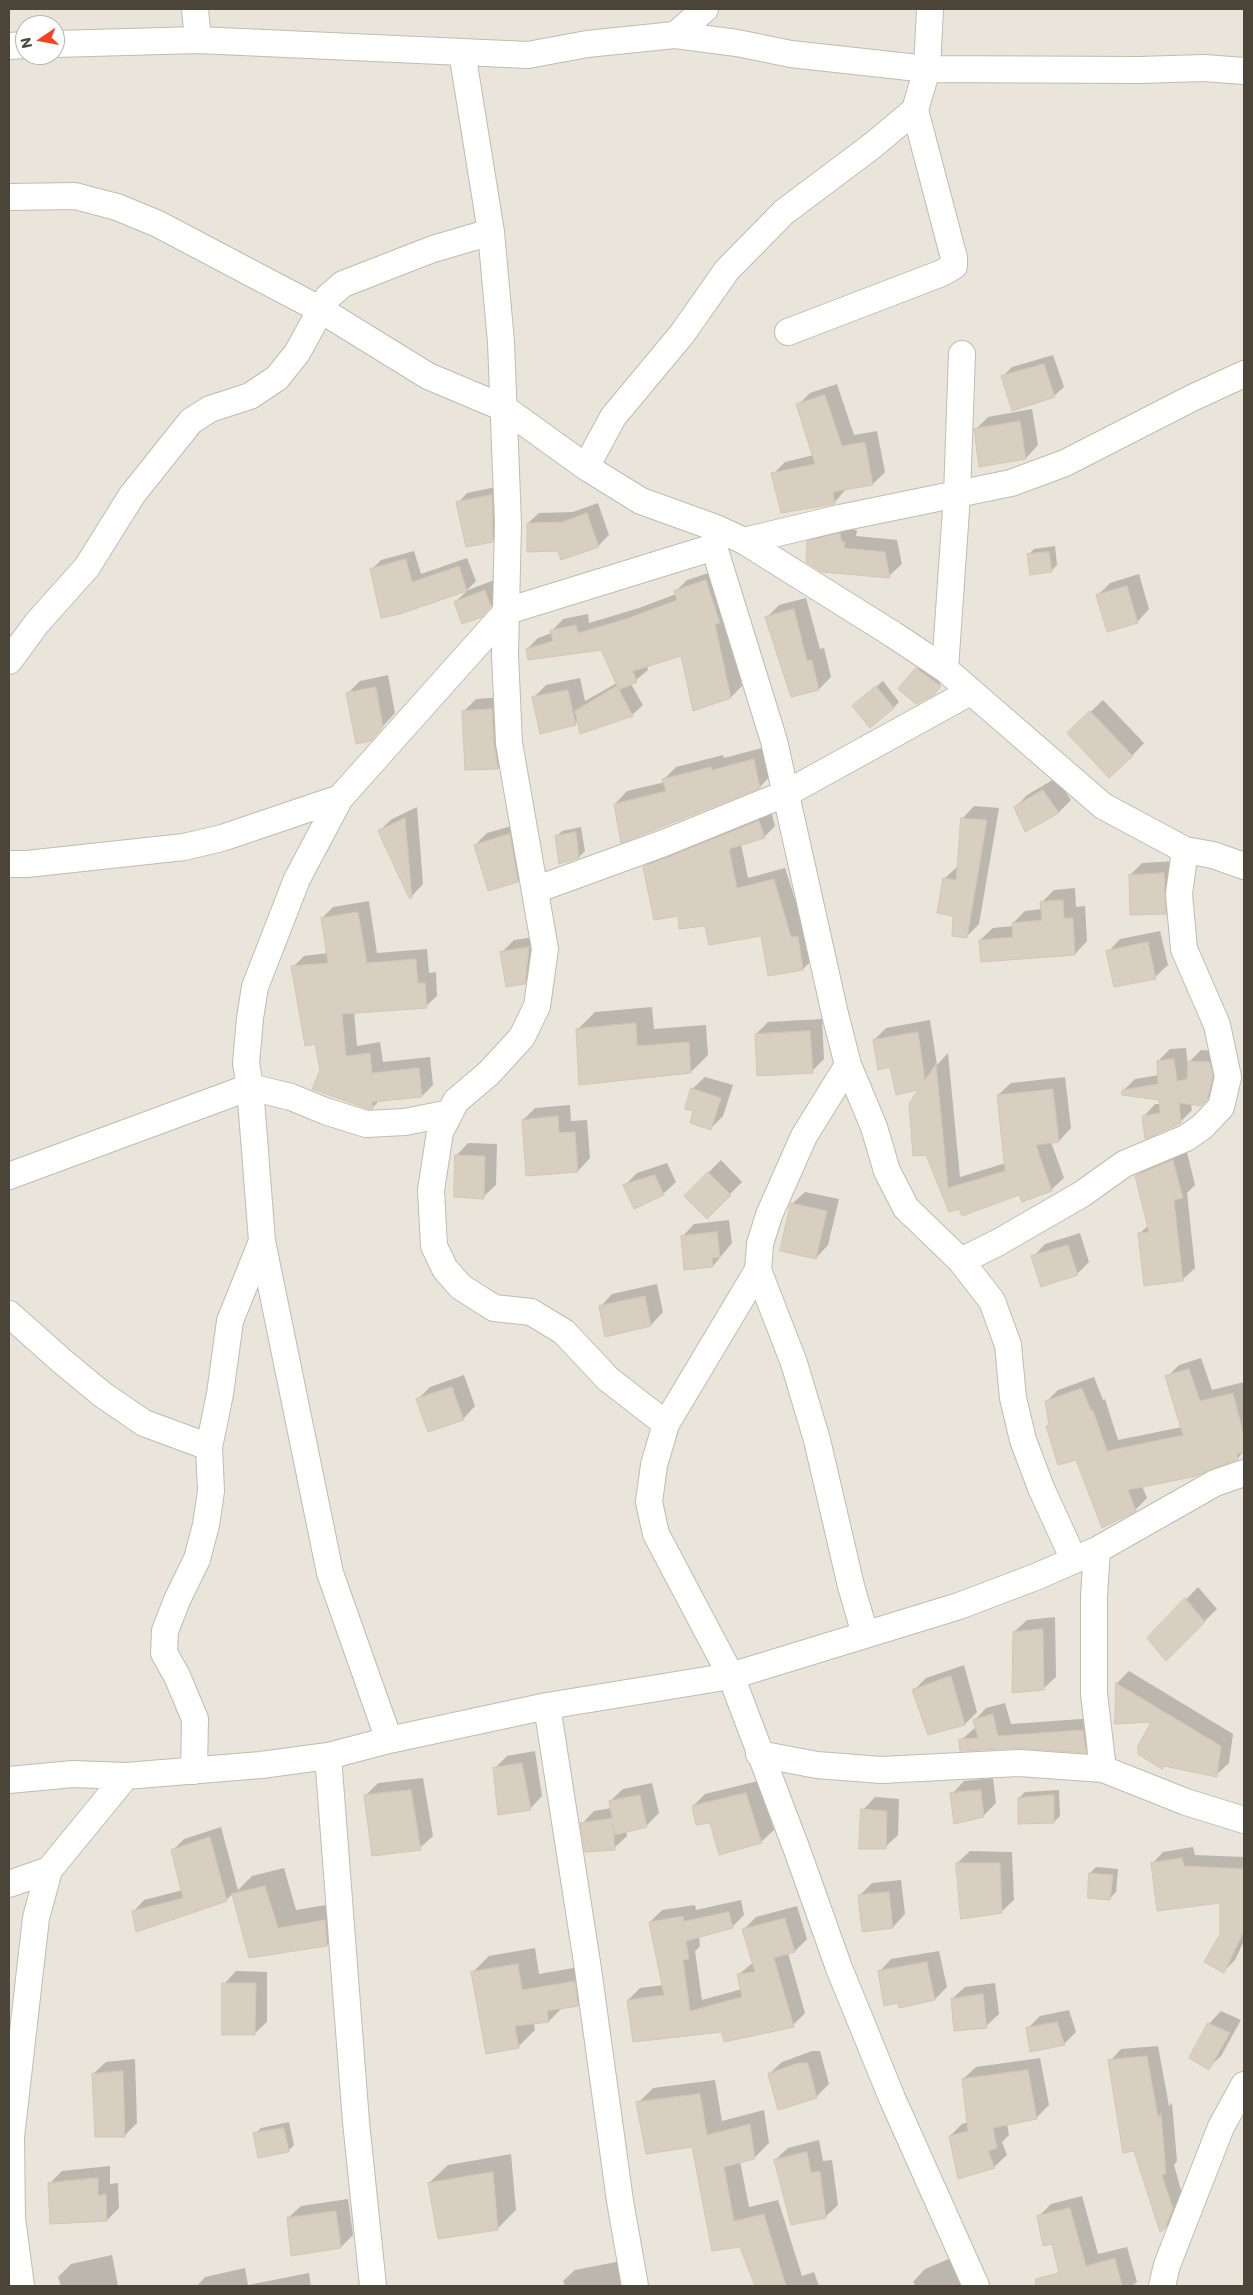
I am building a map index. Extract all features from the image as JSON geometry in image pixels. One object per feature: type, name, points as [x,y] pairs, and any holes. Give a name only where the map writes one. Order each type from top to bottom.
[{"type":"street","points":[[196,9],[198,40]]},
{"type":"street","points":[[675,35],[705,9]]},
{"type":"street","points":[[788,332],[942,273],[954,266],[954,258],[915,110],[927,69],[930,9]]},
{"type":"street","points":[[65,44],[198,40],[528,55],[587,44],[675,35],[737,43],[791,54],[927,69],[1139,70],[1204,68],[1244,71]]},
{"type":"street","points":[[462,52],[491,232],[501,342],[504,408],[506,654],[509,743],[545,948],[538,1006],[522,1037],[489,1073],[456,1101],[440,1132],[431,1190],[434,1246],[445,1270],[461,1287],[494,1308],[531,1312],[564,1332],[608,1379],[666,1424]]},
{"type":"street","points":[[586,467],[613,417],[682,334],[728,270],[784,212],[872,146],[915,110]]},
{"type":"street","points":[[9,197],[75,196],[117,207],[158,224],[321,310],[428,376],[504,408],[586,467],[641,501],[715,537],[744,541],[840,518],[1011,483],[1064,463],[1192,398],[1244,374]]},
{"type":"street","points":[[9,661],[37,623],[87,567],[132,496],[185,427],[210,409],[250,396],[277,378],[297,353],[328,297],[343,284],[433,249],[491,232]]},
{"type":"street","points":[[944,669],[957,495],[962,354]]},
{"type":"street","points":[[389,1740],[330,1573],[262,1241],[250,1087],[246,1063],[255,987],[297,880],[340,798],[507,611],[715,537]]},
{"type":"street","points":[[715,537],[774,741],[848,1065],[874,1127],[887,1171],[906,1208],[961,1261],[992,1301],[1008,1345],[1013,1398],[1023,1440],[1041,1488],[1086,1555],[1094,1596],[1094,1694],[1103,1769]]},
{"type":"street","points":[[744,541],[944,669],[1103,806],[1185,850],[1213,855],[1244,866]]},
{"type":"street","points":[[536,890],[664,843],[787,793],[970,692]]},
{"type":"street","points":[[9,864],[27,864],[184,847],[222,838],[340,798]]},
{"type":"street","points":[[961,1261],[999,1242],[1082,1194],[1124,1164],[1186,1138],[1202,1127],[1221,1107],[1228,1077],[1217,1025],[1184,949],[1179,894],[1185,850]]},
{"type":"street","points":[[848,1065],[804,1136],[769,1215],[760,1244],[758,1270],[794,1363],[818,1440],[851,1586],[866,1634]]},
{"type":"street","points":[[9,1176],[250,1087],[291,1097],[325,1111],[366,1124],[405,1122],[450,1114]]},
{"type":"street","points":[[194,1771],[195,1720],[177,1676],[164,1653],[165,1630],[197,1559],[206,1525],[211,1491],[209,1447],[220,1394],[230,1320],[262,1241]]},
{"type":"street","points":[[758,1270],[666,1424],[654,1465],[649,1502],[656,1534],[731,1676],[797,1850],[839,1968],[892,2098],[976,2286]]},
{"type":"street","points":[[9,1314],[103,1395],[144,1423],[209,1447]]},
{"type":"street","points":[[9,1780],[73,1774],[126,1776],[194,1771],[328,1756],[389,1740],[547,1706],[731,1676],[960,1606],[1086,1555],[1215,1483],[1244,1473]]},
{"type":"street","points":[[547,1706],[588,1969],[620,2201],[635,2286]]},
{"type":"street","points":[[759,1754],[817,1764],[881,1770],[1019,1763],[1103,1769],[1186,1802],[1244,1820]]},
{"type":"street","points":[[328,1756],[356,2122],[374,2286]]},
{"type":"street","points":[[21,2286],[12,2218],[11,2146],[14,2056],[36,1918],[49,1870],[126,1776]]},
{"type":"street","points":[[9,1884],[49,1870]]},
{"type":"street","points":[[1162,2286],[1167,2265],[1221,2127],[1244,2085]]},
{"type":"shaded area","points":[[9,9],[1244,9],[1244,2286],[9,2286]]},
{"type":"building","points":[[1044,364],[1055,397],[1012,411],[1001,376]]},
{"type":"building","points":[[825,395],[842,446],[865,442],[873,485],[833,492],[835,504],[781,513],[771,473],[815,464],[796,404]]},
{"type":"building","points":[[1020,421],[1026,459],[979,467],[974,429]]},
{"type":"building","points":[[492,495],[493,542],[466,547],[456,502]]},
{"type":"building","points":[[587,513],[599,547],[561,560],[558,551],[527,552],[527,523],[562,522]]},
{"type":"building","points":[[840,533],[842,542],[845,542],[844,548],[885,552],[890,578],[822,572],[806,562],[807,541]]},
{"type":"building","points":[[1049,552],[1052,572],[1030,575],[1027,554]]},
{"type":"building","points":[[406,559],[412,582],[459,566],[467,591],[400,614],[381,618],[370,569]]},
{"type":"building","points":[[706,580],[720,623],[715,624],[731,698],[693,711],[681,656],[633,671],[637,682],[619,690],[601,650],[528,660],[526,649],[553,641],[550,630],[576,625],[578,633],[626,619],[677,600],[674,591]]},
{"type":"building","points":[[1127,586],[1138,623],[1107,632],[1096,595]]},
{"type":"building","points":[[485,590],[491,606],[482,617],[462,624],[454,602]]},
{"type":"building","points":[[794,609],[807,661],[812,660],[819,690],[791,697],[765,617]]},
{"type":"building","points":[[916,668],[941,686],[934,695],[916,704],[898,689]]},
{"type":"building","points":[[617,686],[633,716],[580,734],[575,711]]},
{"type":"building","points":[[876,686],[894,708],[870,728],[852,706]]},
{"type":"building","points":[[376,687],[383,727],[371,741],[356,744],[346,693]]},
{"type":"building","points":[[568,690],[576,725],[540,734],[532,697]]},
{"type":"building","points":[[492,709],[498,769],[465,770],[462,711]]},
{"type":"building","points":[[1090,711],[1133,756],[1109,778],[1067,733]]},
{"type":"building","points":[[754,759],[760,788],[621,843],[614,804],[666,791],[662,779],[711,767],[712,770]]},
{"type":"building","points":[[1043,790],[1059,813],[1025,832],[1014,807]]},
{"type":"building","points":[[405,818],[412,898],[409,898],[378,831]]},
{"type":"building","points":[[961,818],[987,820],[967,938],[952,936],[953,916],[937,913],[943,878],[956,880]]},
{"type":"building","points":[[759,821],[765,838],[729,849],[737,888],[774,879],[791,937],[798,936],[803,970],[768,976],[761,936],[709,945],[705,926],[679,929],[678,916],[654,920],[643,867]]},
{"type":"building","points":[[576,832],[579,858],[559,864],[555,836]]},
{"type":"building","points":[[510,834],[518,882],[488,891],[474,845]]},
{"type":"building","points":[[1164,873],[1166,914],[1130,915],[1129,875]]},
{"type":"building","points":[[1063,900],[1064,918],[1073,918],[1075,955],[981,962],[979,940],[1013,937],[1012,923],[1042,920],[1040,902]]},
{"type":"building","points":[[358,912],[367,963],[416,959],[418,983],[425,983],[427,1008],[342,1014],[346,1056],[370,1053],[372,1073],[419,1068],[422,1097],[372,1102],[373,1109],[368,1109],[312,1089],[320,1070],[315,1044],[305,1046],[291,966],[328,963],[321,918]]},
{"type":"building","points":[[1148,942],[1156,979],[1114,987],[1106,951]]},
{"type":"building","points":[[529,947],[525,984],[506,987],[500,952]]},
{"type":"building","points":[[636,1023],[637,1046],[689,1042],[691,1073],[579,1085],[576,1029]]},
{"type":"building","points":[[810,1031],[813,1073],[757,1076],[755,1034]]},
{"type":"building","points":[[918,1032],[925,1080],[936,1064],[948,1188],[1005,1171],[997,1095],[1053,1089],[1059,1142],[1036,1145],[1052,1191],[1022,1202],[1019,1195],[962,1216],[959,1209],[949,1212],[926,1155],[913,1156],[909,1104],[918,1090],[896,1095],[890,1067],[878,1070],[873,1040]]},
{"type":"building","points":[[1174,1059],[1177,1081],[1187,1079],[1188,1061],[1210,1062],[1213,1077],[1207,1100],[1201,1106],[1179,1103],[1181,1123],[1145,1139],[1142,1116],[1160,1113],[1159,1100],[1122,1095],[1122,1090],[1158,1084],[1157,1061]]},
{"type":"building","points":[[691,1088],[721,1098],[711,1130],[690,1123],[693,1111],[685,1109]]},
{"type":"building","points":[[558,1116],[559,1133],[575,1132],[578,1172],[526,1176],[522,1120]]},
{"type":"building","points":[[455,1155],[485,1156],[484,1199],[454,1197]]},
{"type":"building","points":[[1173,1160],[1183,1198],[1174,1200],[1183,1281],[1144,1286],[1138,1233],[1149,1232],[1135,1176]]},
{"type":"building","points":[[708,1172],[731,1195],[707,1219],[684,1196]]},
{"type":"building","points":[[655,1175],[664,1195],[634,1209],[623,1185]]},
{"type":"building","points":[[791,1203],[827,1211],[816,1259],[780,1251]]},
{"type":"building","points":[[717,1232],[720,1257],[712,1258],[713,1267],[684,1270],[681,1236]]},
{"type":"building","points":[[1068,1245],[1078,1275],[1041,1287],[1031,1256]]},
{"type":"building","points":[[645,1296],[651,1326],[605,1337],[599,1306]]},
{"type":"building","points":[[1189,1369],[1200,1401],[1233,1393],[1244,1436],[1244,1452],[1237,1454],[1238,1459],[1196,1476],[1128,1490],[1136,1511],[1102,1528],[1076,1460],[1058,1465],[1046,1426],[1049,1425],[1045,1401],[1082,1388],[1091,1411],[1093,1410],[1107,1451],[1183,1435],[1165,1376]]},
{"type":"building","points":[[452,1387],[464,1420],[428,1432],[416,1399]]},
{"type":"building","points":[[1185,1598],[1205,1622],[1166,1661],[1147,1638]]},
{"type":"building","points":[[1043,1629],[1044,1690],[1012,1693],[1013,1632]]},
{"type":"building","points":[[951,1676],[965,1725],[928,1735],[912,1690]]},
{"type":"building","points":[[1116,1683],[1221,1746],[1217,1777],[1164,1766],[1162,1769],[1138,1754],[1138,1746],[1151,1722],[1115,1724]]},
{"type":"building","points":[[993,1714],[998,1736],[1083,1730],[1086,1753],[1018,1748],[960,1751],[959,1739],[978,1738],[973,1720]]},
{"type":"building","points":[[522,1763],[531,1810],[498,1815],[493,1768]]},
{"type":"building","points":[[411,1790],[421,1850],[372,1856],[364,1795]]},
{"type":"building","points":[[981,1790],[984,1817],[954,1824],[950,1793]]},
{"type":"building","points":[[746,1793],[762,1843],[719,1855],[710,1823],[696,1825],[692,1806]]},
{"type":"building","points":[[640,1795],[647,1827],[615,1835],[613,1823],[615,1850],[585,1852],[580,1823],[612,1818],[609,1801]]},
{"type":"building","points":[[1054,1795],[1054,1823],[1018,1824],[1018,1798]]},
{"type":"building","points":[[861,1809],[887,1811],[886,1849],[859,1849]]},
{"type":"building","points":[[210,1837],[227,1901],[136,1932],[132,1911],[183,1898],[171,1850]]},
{"type":"building","points":[[1182,1858],[1184,1866],[1244,1869],[1244,1931],[1224,1973],[1204,1962],[1220,1934],[1220,1903],[1157,1911],[1151,1863]]},
{"type":"building","points":[[956,1863],[1000,1863],[1002,1913],[961,1919]]},
{"type":"building","points":[[1089,1873],[1113,1875],[1110,1900],[1088,1898]]},
{"type":"building","points":[[265,1886],[278,1928],[325,1920],[327,1946],[249,1958],[232,1894]]},
{"type":"building","points":[[889,1892],[893,1928],[862,1932],[858,1895]]},
{"type":"building","points":[[729,1912],[733,1928],[686,1941],[689,1959],[683,1960],[690,2011],[742,1997],[737,1974],[755,1972],[742,1929],[785,1918],[795,1952],[774,1958],[794,2027],[724,2042],[722,2032],[633,2042],[627,2000],[664,1995],[649,1922],[683,1916],[684,1921]]},
{"type":"building","points":[[927,1962],[935,2000],[899,2008],[898,2003],[884,2006],[878,1971]]},
{"type":"building","points":[[518,1964],[522,1990],[575,1981],[578,2006],[547,2011],[549,2022],[515,2026],[519,2048],[486,2054],[471,1972]]},
{"type":"building","points":[[222,1983],[256,1983],[255,2035],[222,2035]]},
{"type":"building","points":[[983,1994],[987,2028],[954,2031],[951,1999]]},
{"type":"building","points":[[1057,2022],[1065,2045],[1030,2052],[1026,2028]]},
{"type":"building","points":[[1208,2023],[1230,2033],[1209,2070],[1189,2058]]},
{"type":"building","points":[[1147,2056],[1158,2117],[1161,2113],[1166,2174],[1162,2175],[1173,2209],[1164,2230],[1160,2232],[1134,2151],[1123,2153],[1108,2060]]},
{"type":"building","points":[[798,2063],[808,2063],[817,2098],[778,2110],[768,2074]]},
{"type":"building","points":[[1028,2070],[1037,2119],[993,2128],[997,2148],[988,2151],[995,2168],[958,2179],[949,2136],[968,2131],[962,2079]]},
{"type":"building","points":[[123,2071],[125,2137],[95,2137],[92,2074]]},
{"type":"building","points":[[700,2094],[707,2135],[750,2124],[755,2159],[724,2167],[734,2221],[764,2214],[786,2286],[755,2286],[740,2247],[712,2251],[692,2147],[646,2154],[636,2102]]},
{"type":"building","points":[[284,2128],[289,2152],[258,2158],[253,2133]]},
{"type":"building","points":[[807,2152],[811,2173],[820,2171],[826,2218],[791,2225],[774,2160]]},
{"type":"building","points":[[493,2172],[498,2230],[438,2239],[428,2183]]},
{"type":"building","points":[[98,2178],[98,2196],[106,2194],[107,2221],[50,2224],[48,2183]]},
{"type":"building","points":[[1070,2208],[1086,2266],[1115,2258],[1122,2286],[1036,2286],[1035,2279],[1059,2273],[1052,2244],[1043,2246],[1037,2216]]},
{"type":"building","points":[[336,2211],[341,2248],[291,2256],[287,2218]]}]
